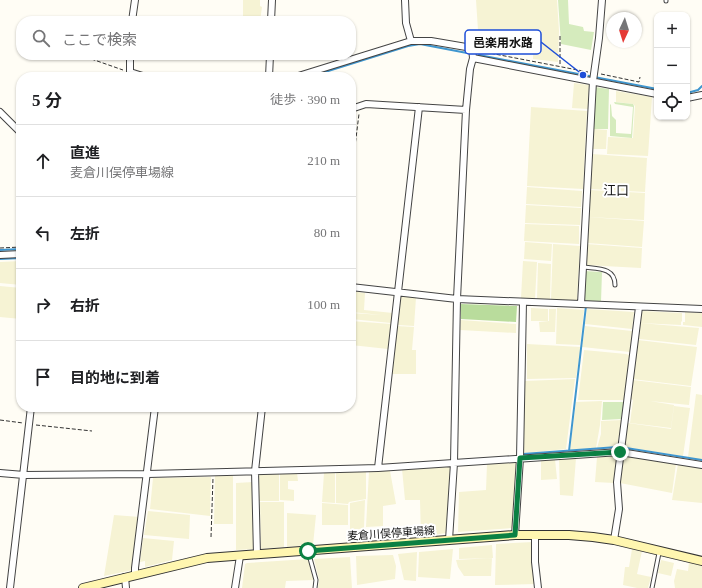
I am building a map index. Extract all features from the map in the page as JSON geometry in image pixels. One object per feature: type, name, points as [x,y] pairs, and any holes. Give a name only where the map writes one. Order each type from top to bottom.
[{"type":"main road","name":"麦倉川俣停車場線","points":[[83,588],[207,558],[515,535],[593,537],[614,540],[659,552],[702,561]]},
{"type":"street","points":[[133,16],[135,0]]},
{"type":"street","points":[[271,16],[272,0]]},
{"type":"street","points":[[405,0],[406,23],[411,41]]},
{"type":"street","points":[[582,304],[593,77],[599,38],[602,0]]},
{"type":"street","points":[[356,58],[411,41],[446,43],[468,46],[472,48],[473,58],[470,68],[466,110],[457,299],[454,463],[449,540]]},
{"type":"street","points":[[473,58],[593,77],[654,93]]},
{"type":"street","points":[[130,60],[130,72]]},
{"type":"street","points":[[269,72],[270,60]]},
{"type":"street","points":[[311,72],[350,60]]},
{"type":"street","points":[[690,97],[702,95]]},
{"type":"street","points":[[356,107],[366,104],[466,110]]},
{"type":"street","points":[[378,468],[419,107]]},
{"type":"street","points":[[0,112],[16,128]]},
{"type":"street","points":[[0,255],[16,254]]},
{"type":"street","points":[[356,288],[457,299],[640,307],[702,308]]},
{"type":"street","points":[[515,535],[520,458],[523,302]]},
{"type":"street","points":[[614,540],[619,509],[617,482],[620,452],[640,307]]},
{"type":"street","points":[[10,588],[30,412]]},
{"type":"street","points":[[135,575],[155,412]]},
{"type":"street","points":[[258,555],[255,471],[261,412]]},
{"type":"street","points":[[0,473],[24,475],[148,474],[378,468],[620,452],[702,465]]},
{"type":"street","points":[[535,535],[538,588]]},
{"type":"street","points":[[236,588],[240,556]]},
{"type":"street","points":[[125,577],[127,585],[126,588]]},
{"type":"lane","points":[[583,267],[601,269],[612,273],[614,276],[615,285]]},
{"type":"lane","points":[[308,551],[316,580],[316,588]]},
{"type":"lane","points":[[652,588],[659,552]]},
{"type":"path","points":[[560,36],[560,66]]},
{"type":"path","points":[[472,50],[560,66],[593,77],[639,82],[640,77]]},
{"type":"path","points":[[95,60],[130,72]]},
{"type":"path","points":[[356,138],[360,106]]},
{"type":"path","points":[[0,248],[16,247]]},
{"type":"path","points":[[0,420],[92,432]]},
{"type":"path","points":[[211,537],[213,472]]},
{"type":"shaded area","points":[[243,0],[260,0],[260,6],[262,7],[261,16],[243,16]]},
{"type":"shaded area","points":[[476,0],[557,0],[559,31],[558,62],[533,59],[534,34],[478,30]]},
{"type":"shaded area","points":[[574,83],[589,85],[588,109],[572,108]]},
{"type":"shaded area","points":[[616,91],[652,97],[648,156],[607,154],[608,137],[633,138],[635,106],[633,104],[616,102]]},
{"type":"shaded area","points":[[531,107],[587,111],[583,189],[527,186]]},
{"type":"shaded area","points":[[594,129],[607,130],[606,149],[593,149]]},
{"type":"shaded area","points":[[592,154],[647,158],[645,192],[590,189]]},
{"type":"shaded area","points":[[527,187],[582,191],[581,207],[526,204]]},
{"type":"shaded area","points":[[590,190],[645,193],[644,220],[589,217]]},
{"type":"shaded area","points":[[526,205],[581,208],[580,225],[525,223]]},
{"type":"shaded area","points":[[588,217],[644,221],[642,247],[587,243]]},
{"type":"shaded area","points":[[525,224],[579,226],[579,244],[524,241]]},
{"type":"shaded area","points":[[525,242],[552,244],[551,261],[524,259]]},
{"type":"shaded area","points":[[553,244],[580,246],[577,301],[551,299]]},
{"type":"shaded area","points":[[586,244],[642,248],[641,268],[585,265]]},
{"type":"shaded area","points":[[16,261],[16,285],[0,283],[0,262]]},
{"type":"shaded area","points":[[523,261],[537,262],[535,299],[521,298]]},
{"type":"shaded area","points":[[538,263],[551,264],[550,300],[537,299]]},
{"type":"shaded area","points":[[0,286],[16,288],[16,319],[0,317]]},
{"type":"shaded area","points":[[356,292],[365,293],[364,310],[393,313],[391,323],[356,320],[356,313],[382,315],[356,312]]},
{"type":"shaded area","points":[[400,296],[416,298],[414,326],[398,325]]},
{"type":"shaded area","points":[[531,308],[548,309],[548,321],[531,321]]},
{"type":"shaded area","points":[[557,308],[584,310],[580,345],[556,344]]},
{"type":"shaded area","points":[[549,309],[556,309],[555,332],[540,332],[539,322],[549,321]]},
{"type":"shaded area","points":[[587,309],[634,312],[632,329],[585,324]]},
{"type":"shaded area","points":[[643,311],[682,313],[681,325],[640,323],[641,314]]},
{"type":"shaded area","points":[[685,312],[702,313],[702,327],[683,325],[683,322],[685,322]]},
{"type":"shaded area","points":[[461,320],[516,324],[516,333],[460,330]]},
{"type":"shaded area","points":[[356,321],[391,324],[388,349],[356,346]]},
{"type":"shaded area","points":[[640,323],[699,328],[696,345],[639,339]]},
{"type":"shaded area","points":[[397,326],[414,327],[412,350],[416,350],[416,374],[392,374]]},
{"type":"shaded area","points":[[585,326],[632,331],[630,352],[582,347]]},
{"type":"shaded area","points":[[638,340],[697,347],[691,386],[632,379]]},
{"type":"shaded area","points":[[527,344],[581,347],[576,378],[527,379]]},
{"type":"shaded area","points":[[584,350],[629,355],[631,359],[625,400],[578,400]]},
{"type":"shaded area","points":[[575,379],[566,449],[524,453],[524,381]]},
{"type":"shaded area","points":[[633,380],[691,387],[689,405],[650,401],[674,405],[671,428],[630,423],[633,400],[631,399]]},
{"type":"shaded area","points":[[696,394],[702,395],[702,460],[688,457]]},
{"type":"shaded area","points":[[602,401],[596,448],[570,450],[576,402]]},
{"type":"shaded area","points":[[674,406],[690,408],[683,456],[625,447],[628,423],[671,429]]},
{"type":"shaded area","points":[[622,420],[617,446],[597,448],[601,434],[601,421]]},
{"type":"shaded area","points":[[617,456],[614,483],[595,482],[597,457]]},
{"type":"shaded area","points":[[625,456],[676,464],[672,493],[620,483],[623,458]]},
{"type":"shaded area","points":[[576,458],[573,496],[560,495],[559,459]]},
{"type":"shaded area","points":[[555,459],[557,479],[541,480],[541,460]]},
{"type":"shaded area","points":[[516,462],[518,464],[513,528],[458,532],[459,492],[486,490],[487,464]]},
{"type":"shaded area","points":[[678,464],[702,468],[702,503],[672,500]]},
{"type":"shaded area","points":[[452,468],[446,533],[421,537],[420,500],[405,500],[402,469]]},
{"type":"shaded area","points":[[366,471],[366,499],[349,502],[348,504],[336,503],[336,472]]},
{"type":"shaded area","points":[[369,471],[390,471],[396,504],[383,506],[383,526],[366,527]]},
{"type":"shaded area","points":[[335,472],[335,503],[322,502],[324,473]]},
{"type":"shaded area","points":[[233,473],[233,524],[214,524],[215,474]]},
{"type":"shaded area","points":[[280,473],[297,473],[298,481],[288,481],[288,489],[294,490],[294,501],[280,500]]},
{"type":"shaded area","points":[[258,474],[279,474],[279,501],[258,501]]},
{"type":"shaded area","points":[[211,477],[210,516],[150,509],[153,478]]},
{"type":"shaded area","points":[[253,482],[255,549],[236,550],[236,483]]},
{"type":"shaded area","points":[[365,500],[364,528],[350,531],[350,503]]},
{"type":"shaded area","points":[[260,502],[284,502],[284,547],[261,549]]},
{"type":"shaded area","points":[[322,503],[348,505],[348,525],[322,525]]},
{"type":"shaded area","points":[[148,511],[190,515],[189,539],[144,535]]},
{"type":"shaded area","points":[[287,513],[316,515],[313,545],[287,547]]},
{"type":"shaded area","points":[[114,515],[140,517],[133,570],[104,576]]},
{"type":"shaded area","points":[[143,538],[174,541],[172,560],[145,567],[145,561],[140,562]]},
{"type":"shaded area","points":[[533,542],[535,584],[495,585],[496,544]]},
{"type":"shaded area","points":[[492,545],[493,558],[459,559],[459,548]]},
{"type":"shaded area","points":[[453,549],[450,579],[418,577],[419,552]]},
{"type":"shaded area","points":[[632,549],[642,551],[637,574],[651,577],[648,588],[637,588],[623,585],[625,567],[629,567]]},
{"type":"shaded area","points":[[417,552],[416,581],[404,580],[398,554]]},
{"type":"shaded area","points":[[393,555],[396,566],[395,579],[357,585],[356,556]]},
{"type":"shaded area","points":[[350,557],[352,588],[318,588],[319,580],[314,559]]},
{"type":"shaded area","points":[[492,558],[491,576],[464,576],[458,567],[456,560]]},
{"type":"shaded area","points":[[308,559],[314,580],[286,581],[285,588],[242,588],[245,564],[247,563]]},
{"type":"shaded area","points":[[661,560],[674,563],[671,576],[658,573]]},
{"type":"shaded area","points":[[689,562],[702,565],[702,588],[675,588],[674,581],[677,569],[688,571]]},
{"type":"green space","points":[[558,0],[568,0],[569,24],[583,27],[584,31],[594,32],[591,50],[561,44]]},
{"type":"green space","points":[[595,87],[609,89],[608,129],[593,129]]},
{"type":"green space","points":[[614,102],[633,104],[634,106],[632,138],[610,136],[610,104],[612,116],[616,120],[616,133],[631,134],[633,107],[615,104]]},
{"type":"green space","points":[[584,271],[602,272],[601,302],[584,301]]},
{"type":"green space","points":[[461,304],[517,306],[516,322],[461,319]]},
{"type":"green space","points":[[603,402],[624,402],[621,419],[602,420]]},
{"type":"waterway","points":[[325,72],[408,46],[420,44],[467,53]]},
{"type":"waterway","points":[[479,55],[654,88]]},
{"type":"waterway","points":[[690,92],[698,90],[702,86]]},
{"type":"waterway","points":[[0,250],[16,249]]},
{"type":"waterway","points":[[0,259],[16,258]]},
{"type":"waterway","points":[[569,451],[586,306]]},
{"type":"waterway","points":[[523,454],[617,447]]},
{"type":"waterway","points":[[626,448],[702,460]]},
{"type":"place","name":"邑楽用水路","points":[[583,75]]},
{"type":"district","name":"江口","points":[[616,190]]},
{"type":"route","points":[[308,551],[515,535],[520,458],[620,452]]}]
